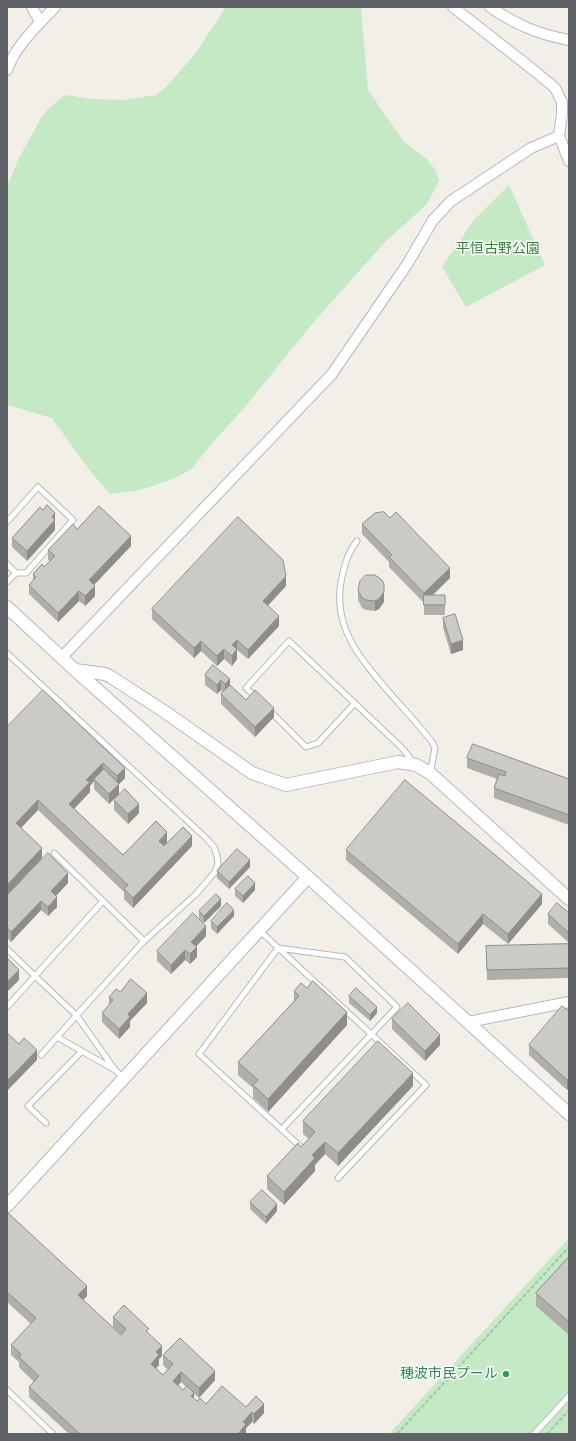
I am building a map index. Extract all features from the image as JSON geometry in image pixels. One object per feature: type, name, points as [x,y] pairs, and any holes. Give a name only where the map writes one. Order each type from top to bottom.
[{"type":"street","points":[[32,7],[40,22]]},
{"type":"street","points":[[7,70],[11,58],[30,33],[55,7]]},
{"type":"street","points":[[453,7],[536,72],[554,88],[562,102],[559,136],[569,161]]},
{"type":"street","points":[[490,7],[509,20],[532,31],[551,37],[569,40]]},
{"type":"street","points":[[62,657],[332,374],[408,263],[433,220],[451,201],[532,148],[559,136]]},
{"type":"street","points":[[7,607],[75,670],[308,877],[569,1114]]},
{"type":"street","points":[[75,670],[105,674],[111,677],[165,712],[252,773],[286,785],[398,762],[416,765],[430,772],[569,899]]},
{"type":"street","points":[[7,1206],[120,1074],[308,877]]},
{"type":"street","points":[[468,1022],[569,1002]]},
{"type":"lane","points":[[7,522],[38,487],[73,520],[26,573],[16,573],[7,564]]},
{"type":"lane","points":[[357,541],[345,563],[340,588],[341,618],[350,641],[363,662],[432,742],[435,748],[430,772]]},
{"type":"lane","points":[[7,582],[16,573]]},
{"type":"lane","points":[[262,704],[246,688],[289,641],[402,748],[416,765]]},
{"type":"lane","points":[[7,653],[208,839],[214,847],[218,860],[215,872],[196,894],[144,941],[41,1055]]},
{"type":"lane","points":[[268,709],[306,746],[318,744],[355,704]]},
{"type":"lane","points":[[54,853],[144,941]]},
{"type":"lane","points":[[7,1007],[103,900]]},
{"type":"lane","points":[[259,930],[426,1085],[338,1178]]},
{"type":"lane","points":[[278,948],[345,957],[396,1007],[282,1128]]},
{"type":"lane","points":[[278,948],[199,1054],[305,1150]]},
{"type":"lane","points":[[7,949],[77,1016],[120,1074]]},
{"type":"lane","points":[[57,1037],[120,1074]]},
{"type":"lane","points":[[46,1123],[28,1106],[81,1052]]},
{"type":"lane","points":[[7,1390],[53,1434]]},
{"type":"lane","points":[[534,1434],[569,1396]]},
{"type":"path","points":[[397,1434],[569,1247]]},
{"type":"path","points":[[547,1434],[569,1410]]},
{"type":"green space","points":[[226,7],[361,7],[368,90],[404,142],[428,160],[436,171],[439,181],[427,204],[385,242],[312,324],[245,407],[207,449],[192,469],[173,479],[140,490],[110,494],[91,472],[52,418],[7,404],[7,186],[19,158],[41,118],[49,108],[65,95],[91,99],[122,100],[156,95],[167,86],[195,54]]},
{"type":"green space","name":"平恒古野公園","points":[[509,185],[545,265],[466,307],[442,267],[474,220]]},
{"type":"green space","points":[[569,1238],[569,1434],[389,1434]]},
{"type":"building","points":[[47,505],[55,513],[52,517],[55,520],[27,551],[12,538],[40,507],[43,510]]},
{"type":"building","points":[[99,506],[131,536],[89,580],[95,586],[85,596],[79,591],[58,613],[29,585],[36,577],[33,574],[42,564],[44,567],[55,556],[48,550],[73,524],[77,529]]},
{"type":"building","points":[[384,512],[390,518],[396,512],[450,568],[424,593],[389,557],[392,555],[362,524],[375,513]]},
{"type":"building","points":[[238,517],[283,560],[286,576],[263,601],[279,616],[248,650],[237,640],[232,645],[237,649],[232,656],[224,649],[217,656],[201,641],[194,648],[152,609]]},
{"type":"building","points":[[366,575],[375,575],[382,580],[384,584],[384,592],[379,599],[375,601],[362,598],[358,590],[360,581]]},
{"type":"building","points":[[424,595],[445,595],[445,605],[424,605]]},
{"type":"building","points":[[455,614],[463,640],[451,644],[443,618]]},
{"type":"building","points":[[213,665],[230,679],[225,684],[221,680],[217,685],[205,675]]},
{"type":"building","points":[[230,685],[246,700],[255,690],[274,708],[255,727],[221,694]]},
{"type":"building","points":[[43,690],[125,768],[117,776],[103,763],[86,780],[90,782],[69,804],[123,855],[156,821],[167,832],[159,841],[164,846],[183,827],[192,836],[133,898],[124,889],[128,885],[38,800],[16,823],[42,848],[7,885],[7,727]]},
{"type":"building","points":[[473,744],[569,779],[569,815],[494,788],[499,774],[505,776],[506,772],[467,758]]},
{"type":"building","points":[[104,769],[119,784],[109,794],[94,779]]},
{"type":"building","points":[[405,780],[542,894],[508,934],[483,914],[458,944],[346,850]]},
{"type":"building","points":[[125,789],[139,804],[128,814],[114,800]]},
{"type":"building","points":[[237,849],[250,860],[229,882],[217,871]]},
{"type":"building","points":[[48,853],[68,873],[51,891],[57,897],[48,907],[41,901],[11,932],[7,928],[7,896]]},
{"type":"building","points":[[248,876],[255,883],[243,896],[235,889]]},
{"type":"building","points":[[216,894],[221,899],[204,916],[199,911]]},
{"type":"building","points":[[227,903],[234,910],[217,927],[211,921]]},
{"type":"building","points":[[557,903],[569,913],[569,933],[548,914]]},
{"type":"building","points":[[193,913],[206,926],[191,942],[197,947],[190,954],[185,950],[171,965],[157,951]]},
{"type":"building","points":[[569,944],[569,968],[487,970],[486,946]]},
{"type":"building","points":[[7,958],[19,970],[7,982]]},
{"type":"building","points":[[131,979],[147,993],[128,1014],[130,1017],[119,1029],[102,1013],[113,1000],[109,997],[116,989],[120,992]]},
{"type":"building","points":[[313,981],[347,1012],[268,1099],[253,1085],[258,1080],[238,1062],[299,996],[294,991],[301,983],[307,988]]},
{"type":"building","points":[[356,988],[377,1007],[370,1015],[349,996]]},
{"type":"building","points":[[408,1003],[440,1035],[425,1051],[392,1019]]},
{"type":"building","points":[[562,1006],[569,1011],[569,1078],[567,1080],[529,1045]]},
{"type":"building","points":[[7,1033],[19,1044],[24,1038],[37,1050],[7,1081]]},
{"type":"building","points":[[378,1041],[413,1073],[338,1153],[325,1142],[312,1155],[315,1158],[284,1192],[267,1176],[298,1143],[301,1147],[315,1132],[303,1121]]},
{"type":"building","points":[[262,1190],[277,1204],[266,1217],[250,1202]]},
{"type":"building","points":[[7,1212],[87,1286],[78,1295],[121,1335],[126,1329],[113,1317],[124,1305],[149,1329],[146,1331],[162,1346],[156,1352],[159,1355],[151,1364],[163,1375],[173,1364],[163,1355],[180,1338],[215,1371],[199,1388],[181,1372],[173,1381],[183,1390],[187,1386],[194,1393],[191,1396],[197,1401],[200,1398],[206,1404],[222,1386],[246,1407],[256,1396],[264,1404],[254,1414],[252,1412],[243,1422],[246,1424],[239,1433],[240,1434],[80,1434],[29,1387],[39,1376],[19,1357],[21,1354],[11,1345],[36,1318],[7,1292]]},
{"type":"building","points":[[569,1257],[569,1322],[536,1293]]},
{"type":"place","name":"穂波市民プール","points":[[506,1374]]}]
